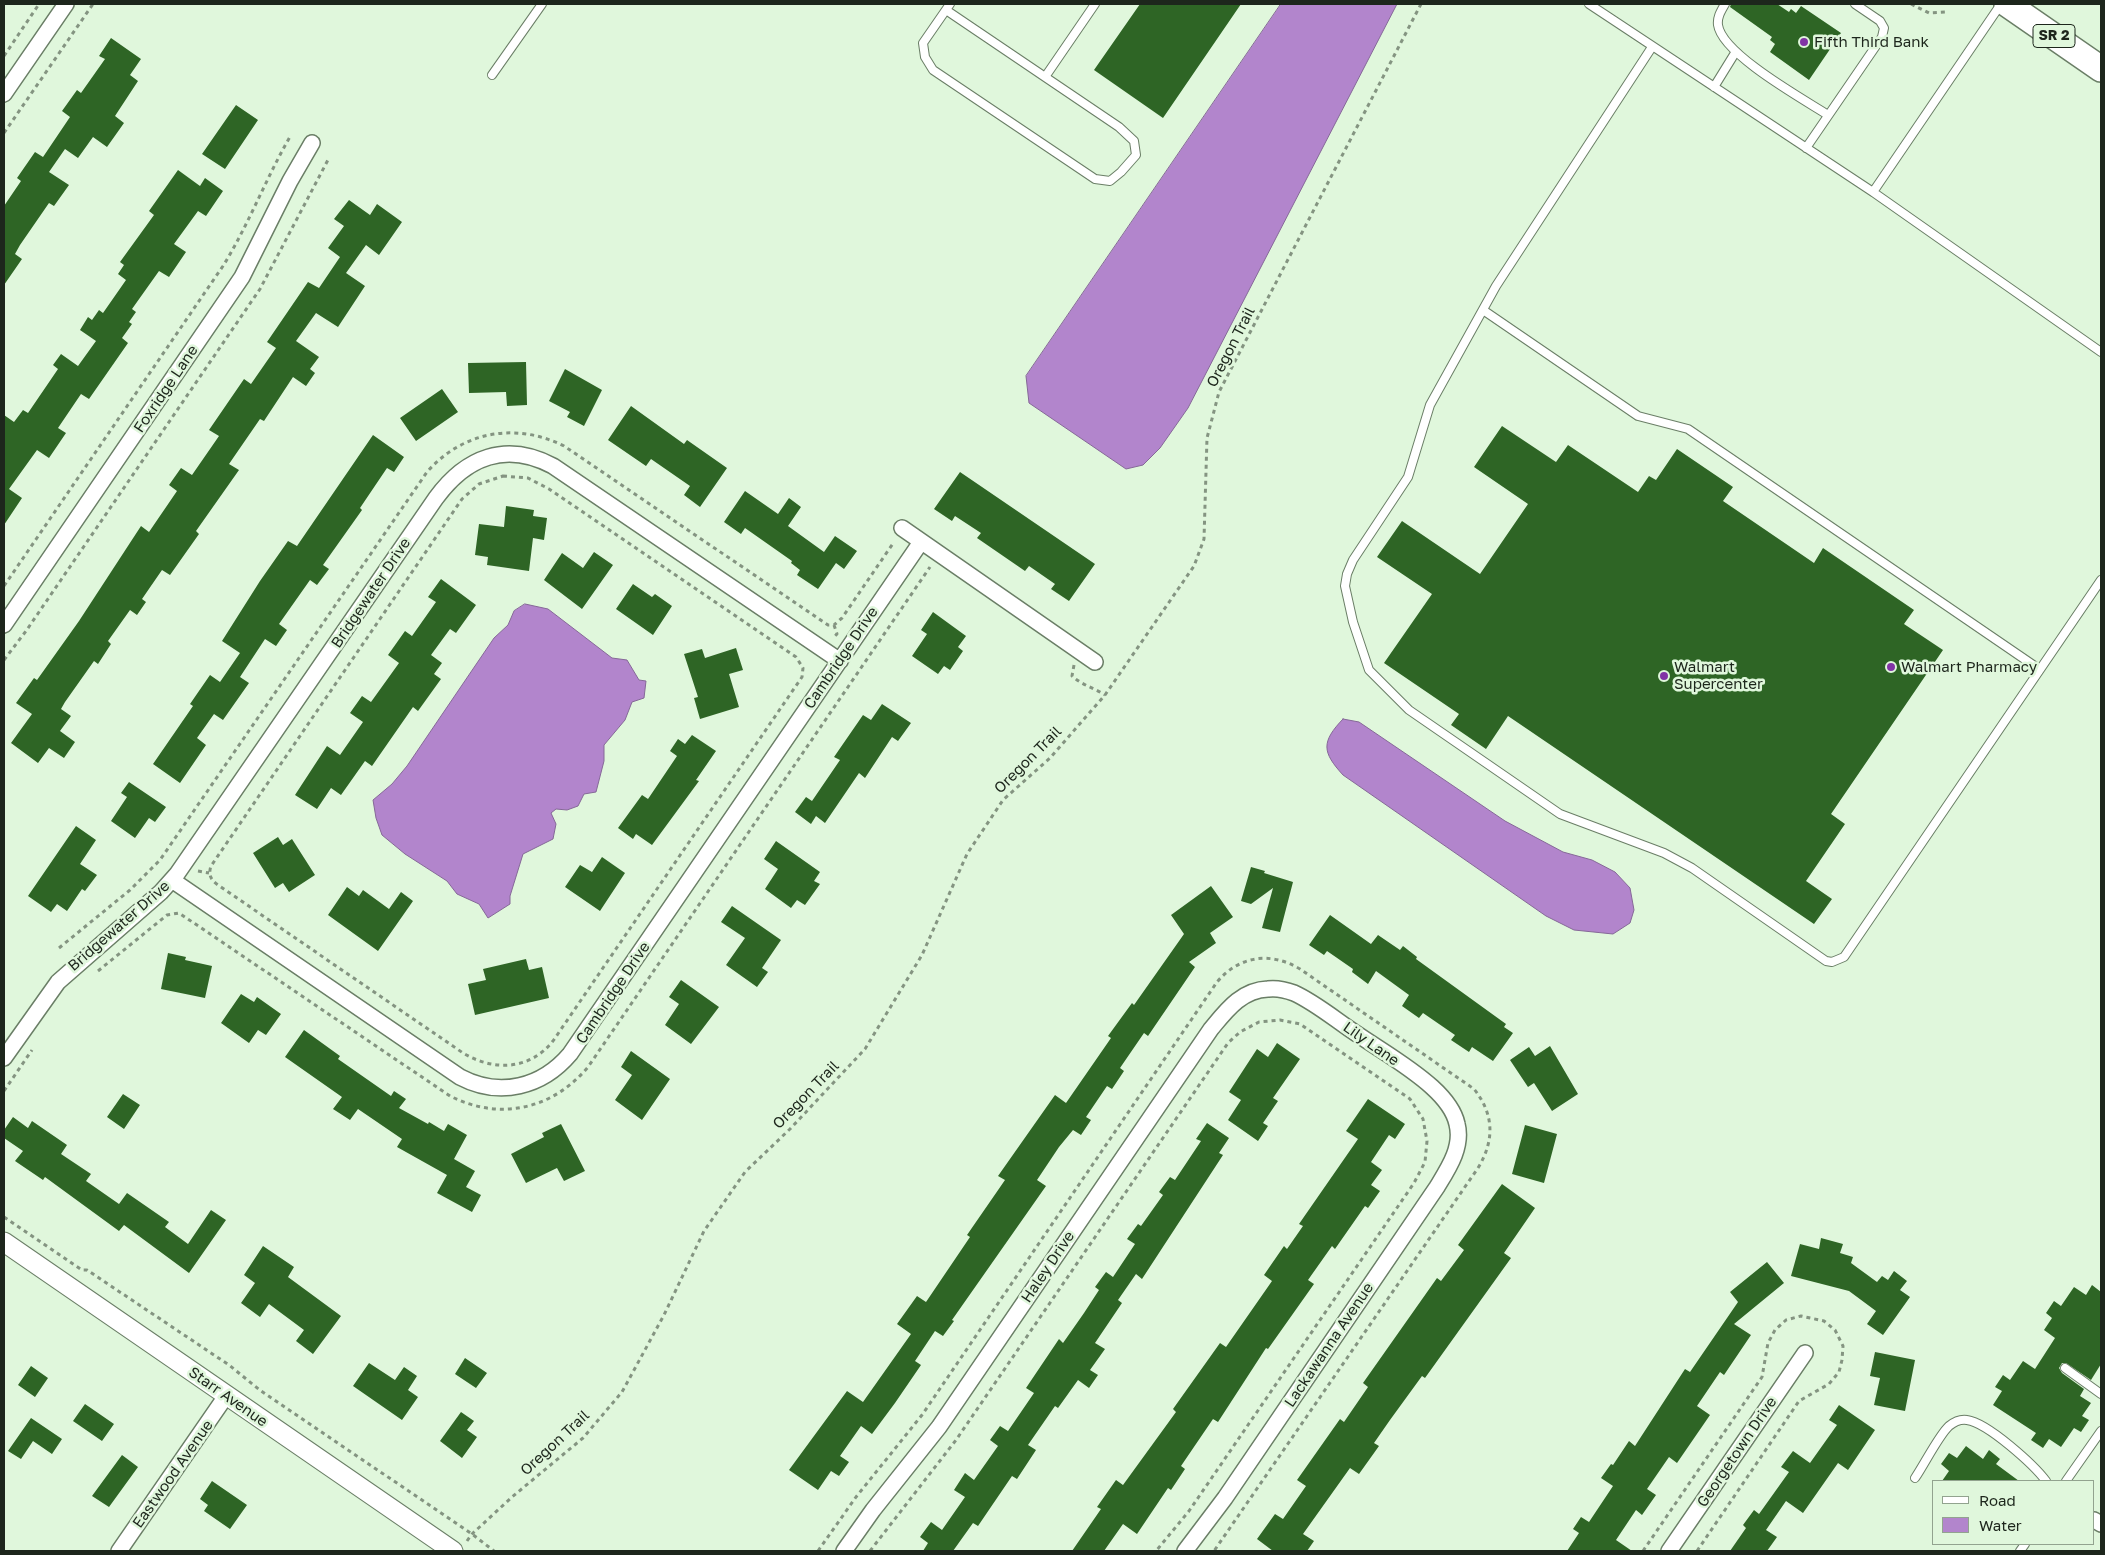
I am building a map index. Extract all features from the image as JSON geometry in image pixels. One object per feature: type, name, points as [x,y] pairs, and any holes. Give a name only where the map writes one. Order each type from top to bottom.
[{"type":"highway","name":"SR 2","points":[[2007,4],[2101,68]]},
{"type":"street","points":[[4,94],[66,4]]},
{"type":"street","name":"Foxridge Lane","points":[[4,624],[242,277],[260,245],[290,181],[312,143]]},
{"type":"street","name":"Bridgewater Drive","points":[[4,1058],[58,982],[172,880],[445,486],[459,471],[484,458],[501,454],[528,455],[553,466],[840,661]]},
{"type":"street","points":[[900,532],[922,542],[1095,662]]},
{"type":"street","name":"Cambridge Drive","points":[[172,880],[460,1078],[480,1086],[501,1088],[520,1087],[536,1082],[553,1072],[570,1054],[922,542]]},
{"type":"street","name":"Lily Lane","points":[[1257,990],[1282,990],[1305,999],[1419,1077],[1447,1103],[1454,1114],[1459,1132]]},
{"type":"street","name":"Haley Drive","points":[[844,1551],[939,1427],[1211,1029],[1237,1000],[1257,990]]},
{"type":"street","name":"Lackawanna Avenue","points":[[1186,1551],[1225,1498],[1437,1187],[1455,1154],[1459,1132]]},
{"type":"street","name":"Starr Avenue","points":[[4,1242],[453,1551]]},
{"type":"street","name":"Georgetown Drive","points":[[1670,1551],[1805,1353]]},
{"type":"street","name":"Eastwood Avenue","points":[[119,1551],[226,1396]]},
{"type":"lane","points":[[492,75],[542,4]]},
{"type":"lane","points":[[1045,77],[1095,4]]},
{"type":"lane","points":[[1588,4],[1873,192],[2101,352]]},
{"type":"lane","points":[[1725,4],[1718,16],[1718,26],[1723,38],[1736,53],[1828,115]]},
{"type":"lane","points":[[1806,148],[1882,37],[1884,28],[1880,21],[1855,4]]},
{"type":"lane","points":[[1873,192],[2001,4]]},
{"type":"lane","points":[[948,7],[1045,77],[1119,127],[1134,142],[1136,155],[1110,181],[1095,179],[933,70],[926,57],[923,43],[948,7]]},
{"type":"lane","points":[[1652,47],[1496,286],[1430,405],[1408,477],[1353,560],[1347,574],[1345,586],[1352,622],[1369,670],[1388,692],[1408,710],[1560,814],[1664,853],[1692,868],[1826,961],[1832,962],[1844,957],[2101,580]]},
{"type":"lane","points":[[1714,88],[1736,53]]},
{"type":"lane","points":[[1483,310],[1638,416],[1688,429],[2039,669]]},
{"type":"lane","points":[[2065,1368],[2101,1394]]},
{"type":"lane","points":[[1915,1478],[1948,1426],[1958,1421],[1967,1420],[1979,1424],[2033,1464],[2045,1480]]},
{"type":"lane","points":[[2067,1480],[2101,1431]]},
{"type":"path","points":[[4,56],[39,4]]},
{"type":"path","points":[[4,133],[92,4]]},
{"type":"path","name":"Oregon Trail","points":[[472,1534],[583,1438],[622,1392],[664,1315],[704,1231],[745,1172],[790,1129],[866,1049],[922,954],[967,854],[1003,800],[1050,758],[1105,695],[1194,566],[1204,539],[1207,438],[1220,392],[1421,4]]},
{"type":"path","points":[[1911,4],[1929,14],[1947,12]]},
{"type":"path","points":[[4,586],[217,276],[235,246],[271,170],[291,135]]},
{"type":"path","points":[[4,660],[26,631],[260,289],[329,158]]},
{"type":"path","points":[[59,948],[135,885],[160,860],[423,478],[441,458],[464,443],[491,434],[516,432],[540,436],[564,446],[828,625],[834,625],[842,618],[900,532]]},
{"type":"path","points":[[515,476],[528,478],[543,485],[796,657],[803,668],[802,676],[558,1033],[544,1050],[528,1061],[501,1066],[486,1064],[471,1058],[218,885],[210,876],[211,866],[454,510],[470,491],[490,479],[515,476]]},
{"type":"path","points":[[91,976],[168,915],[179,913],[450,1096],[475,1107],[501,1110],[525,1108],[545,1102],[574,1082],[588,1067],[934,561]]},
{"type":"path","points":[[1080,651],[1074,661],[1072,676],[1080,683],[1105,695]]},
{"type":"path","points":[[818,1551],[856,1497],[922,1415],[1217,982],[1239,963],[1256,958],[1270,958],[1290,963],[1300,969],[1474,1088],[1488,1111],[1491,1136],[1478,1168],[1214,1551]]},
{"type":"path","points":[[870,1551],[960,1435],[1228,1043],[1240,1032],[1259,1022],[1290,1021],[1311,1029],[1410,1099],[1423,1119],[1427,1141],[1424,1162],[1414,1183],[1189,1511],[1156,1551]]},
{"type":"path","points":[[4,1091],[37,1043]]},
{"type":"path","points":[[4,1217],[221,1360],[261,1391],[472,1534],[494,1551]]},
{"type":"water","points":[[1281,4],[1397,4],[1188,408],[1160,448],[1143,465],[1126,469],[1029,403],[1026,376]]},
{"type":"water","points":[[525,604],[548,609],[612,658],[627,660],[639,680],[646,681],[644,698],[632,702],[625,720],[604,745],[604,761],[596,792],[584,794],[578,806],[567,810],[556,809],[551,813],[556,824],[553,839],[523,854],[510,896],[510,904],[488,918],[479,904],[457,894],[447,881],[405,854],[382,835],[376,818],[373,800],[392,784],[407,766],[494,638],[508,625],[514,611]]},
{"type":"water","points":[[1343,719],[1359,722],[1505,821],[1563,852],[1592,860],[1615,872],[1630,888],[1634,910],[1630,923],[1613,934],[1574,930],[1546,916],[1343,775],[1331,760],[1327,747],[1331,734]]},
{"type":"building","points":[[1140,4],[1241,4],[1163,118],[1094,70]]},
{"type":"building","name":"Fifth Third Bank","points":[[1731,4],[1777,4],[1789,12],[1791,9],[1796,13],[1801,6],[1841,33],[1809,80],[1770,52],[1775,44],[1770,40],[1772,37],[1730,7]]},
{"type":"building","points":[[111,38],[141,59],[130,75],[138,81],[115,116],[124,123],[107,147],[93,137],[78,158],[65,149],[49,172],[69,185],[54,206],[49,203],[20,245],[15,254],[22,259],[4,285],[4,206],[21,181],[17,178],[35,152],[43,157],[70,117],[62,111],[77,90],[81,93],[105,59],[99,56]]},
{"type":"building","points":[[236,105],[258,120],[225,169],[202,154]]},
{"type":"building","points":[[178,170],[200,186],[205,178],[223,191],[206,216],[198,211],[174,244],[186,252],[169,277],[159,271],[132,309],[136,312],[129,322],[132,324],[122,338],[128,343],[89,399],[81,394],[58,428],[66,433],[49,458],[37,450],[9,489],[22,498],[4,525],[4,415],[14,422],[23,410],[28,413],[58,369],[53,365],[61,354],[78,366],[96,341],[80,330],[88,317],[92,320],[99,310],[103,313],[126,280],[118,274],[124,265],[120,262],[154,215],[149,211]]},
{"type":"building","points":[[349,200],[370,215],[377,204],[402,222],[379,255],[366,245],[346,273],[365,286],[338,327],[316,313],[296,341],[319,357],[310,369],[315,373],[306,386],[293,377],[264,421],[260,419],[229,464],[239,470],[196,531],[199,534],[170,575],[162,570],[142,599],[146,602],[137,615],[130,610],[108,641],[111,644],[98,664],[94,661],[65,702],[61,709],[71,716],[60,731],[75,742],[64,758],[49,748],[38,763],[11,743],[32,714],[16,703],[34,678],[37,680],[79,621],[141,526],[149,532],[177,491],[169,485],[181,468],[192,475],[219,436],[209,430],[244,379],[251,384],[276,348],[267,342],[308,282],[319,288],[340,257],[328,248],[344,226],[334,219]]},
{"type":"building","points":[[526,362],[527,405],[507,406],[506,392],[469,393],[468,363]]},
{"type":"building","points":[[565,369],[602,390],[584,426],[567,417],[570,412],[549,401]]},
{"type":"building","points":[[442,389],[458,412],[416,441],[400,418]]},
{"type":"building","points":[[631,406],[684,444],[687,440],[727,468],[700,507],[684,495],[690,486],[651,459],[646,466],[608,440]]},
{"type":"building","name":"Walmart Supercenter","points":[[1502,426],[1556,462],[1568,445],[1638,492],[1649,476],[1656,480],[1677,449],[1733,487],[1723,501],[1814,563],[1823,548],[1914,610],[1904,624],[1943,650],[1831,814],[1845,824],[1806,881],[1832,899],[1814,924],[1508,716],[1486,749],[1451,725],[1459,714],[1384,663],[1432,594],[1377,557],[1402,521],[1480,574],[1528,504],[1474,467]]},
{"type":"building","points":[[373,435],[404,457],[394,472],[387,468],[360,508],[362,510],[323,565],[329,569],[317,585],[310,580],[279,624],[287,630],[276,646],[265,639],[240,677],[249,683],[223,720],[214,714],[197,738],[206,745],[180,783],[153,764],[193,706],[190,704],[210,675],[220,682],[240,653],[222,641],[260,581],[288,541],[297,546]]},
{"type":"building","points":[[960,472],[1095,564],[1069,601],[1051,589],[1055,584],[1029,566],[1025,571],[977,538],[981,533],[955,516],[952,521],[934,509]]},
{"type":"building","points":[[745,491],[778,514],[789,498],[801,507],[788,526],[824,552],[835,536],[857,551],[844,569],[836,563],[818,589],[797,575],[800,570],[791,563],[792,561],[745,528],[741,534],[724,522]]},
{"type":"building","points":[[506,506],[534,510],[533,516],[547,518],[544,540],[533,538],[529,571],[487,565],[488,557],[475,555],[479,524],[504,527]]},
{"type":"building","points":[[594,552],[613,565],[582,609],[544,580],[562,553],[583,568]]},
{"type":"building","points":[[441,579],[476,605],[456,633],[450,629],[431,655],[442,663],[434,674],[441,679],[418,711],[413,707],[372,766],[365,761],[341,795],[331,788],[317,809],[295,795],[327,746],[340,755],[363,722],[350,713],[362,696],[371,702],[399,663],[388,655],[405,631],[412,636],[436,602],[428,597]]},
{"type":"building","points":[[633,584],[652,597],[655,594],[672,606],[653,635],[616,609]]},
{"type":"building","points":[[933,612],[966,636],[958,647],[963,651],[950,670],[944,666],[938,674],[912,656],[927,634],[921,630]]},
{"type":"building","points":[[736,648],[743,670],[729,674],[739,707],[700,719],[694,698],[698,697],[684,654],[702,649],[705,658]]},
{"type":"building","points":[[882,704],[911,723],[898,741],[892,737],[865,778],[859,773],[825,823],[816,816],[811,824],[795,812],[806,797],[812,801],[840,760],[834,757],[863,715],[871,720]]},
{"type":"building","points":[[692,735],[716,751],[696,780],[699,781],[652,845],[636,834],[633,839],[618,828],[642,795],[648,799],[677,756],[670,751],[678,739],[685,744]]},
{"type":"building","points":[[129,782],[166,807],[155,822],[149,818],[135,838],[111,821],[127,797],[121,793]]},
{"type":"building","points":[[76,826],[96,840],[80,864],[97,875],[85,891],[82,889],[67,911],[57,904],[51,912],[28,896]]},
{"type":"building","points":[[278,837],[283,845],[292,839],[315,875],[289,892],[283,883],[275,888],[253,853]]},
{"type":"building","points":[[776,841],[820,872],[814,881],[820,884],[805,905],[797,900],[791,908],[765,889],[778,869],[764,859]]},
{"type":"building","points":[[602,857],[625,873],[600,911],[565,887],[580,865],[592,872]]},
{"type":"building","points":[[1251,867],[1293,882],[1280,932],[1262,928],[1273,888],[1251,904],[1241,901]]},
{"type":"building","points":[[1211,886],[1233,917],[1210,933],[1216,943],[1189,962],[1195,967],[1148,1036],[1144,1033],[1120,1068],[1124,1071],[1112,1089],[1107,1086],[1086,1117],[1091,1120],[1081,1135],[1073,1130],[1059,1147],[1037,1180],[1046,1186],[952,1320],[954,1321],[943,1336],[935,1331],[915,1361],[921,1365],[895,1403],[872,1434],[861,1426],[840,1456],[849,1462],[839,1476],[831,1471],[818,1490],[789,1470],[847,1391],[863,1402],[911,1334],[897,1324],[917,1296],[926,1302],[970,1237],[967,1235],[1005,1180],[998,1176],[1055,1095],[1066,1103],[1111,1038],[1108,1036],[1132,1003],[1134,1005],[1184,934],[1171,915]]},
{"type":"building","points":[[347,887],[359,896],[363,890],[389,909],[401,892],[413,901],[378,951],[328,915]]},
{"type":"building","points":[[732,906],[781,940],[762,968],[768,972],[757,987],[726,965],[745,938],[721,922]]},
{"type":"building","points":[[1330,915],[1371,944],[1378,935],[1400,950],[1403,946],[1417,957],[1416,959],[1506,1024],[1504,1027],[1513,1033],[1493,1061],[1472,1047],[1469,1052],[1451,1040],[1455,1035],[1423,1013],[1419,1018],[1402,1006],[1409,995],[1376,971],[1368,984],[1352,972],[1353,969],[1327,951],[1324,955],[1309,945]]},
{"type":"building","points":[[168,953],[186,957],[185,960],[212,966],[205,998],[161,989]]},
{"type":"building","points":[[526,959],[529,970],[542,967],[549,998],[475,1015],[468,984],[486,980],[483,969]]},
{"type":"building","points":[[681,980],[719,1007],[691,1044],[665,1025],[679,1004],[669,997]]},
{"type":"building","points":[[241,994],[254,1002],[257,997],[281,1014],[266,1035],[258,1030],[249,1043],[221,1023]]},
{"type":"building","points":[[304,1030],[340,1056],[338,1059],[391,1096],[394,1091],[406,1099],[399,1108],[444,1131],[448,1124],[467,1135],[454,1159],[475,1171],[466,1187],[481,1195],[472,1212],[437,1193],[447,1175],[397,1147],[402,1139],[358,1109],[350,1120],[333,1109],[342,1097],[285,1057]]},
{"type":"building","points":[[1277,1043],[1300,1059],[1273,1098],[1278,1101],[1263,1123],[1268,1126],[1258,1141],[1228,1120],[1241,1100],[1229,1092],[1257,1049],[1268,1057]]},
{"type":"building","points":[[1550,1046],[1578,1094],[1552,1111],[1534,1083],[1528,1087],[1510,1060],[1529,1047],[1535,1056]]},
{"type":"building","points":[[631,1051],[670,1079],[642,1120],[615,1100],[632,1075],[621,1067]]},
{"type":"building","points":[[123,1094],[140,1105],[124,1129],[107,1117]]},
{"type":"building","points":[[1368,1099],[1405,1124],[1395,1139],[1389,1135],[1371,1162],[1382,1170],[1371,1185],[1380,1191],[1368,1208],[1365,1206],[1335,1249],[1332,1246],[1308,1280],[1314,1284],[1268,1349],[1266,1348],[1218,1422],[1213,1419],[1181,1466],[1185,1469],[1171,1490],[1168,1488],[1137,1534],[1123,1524],[1104,1551],[1072,1551],[1101,1509],[1097,1507],[1116,1480],[1123,1485],[1176,1412],[1173,1409],[1220,1343],[1226,1347],[1272,1281],[1264,1275],[1284,1246],[1287,1249],[1303,1226],[1299,1224],[1358,1139],[1346,1131]]},
{"type":"building","points":[[13,1117],[28,1128],[32,1121],[67,1145],[61,1154],[91,1174],[86,1181],[119,1204],[127,1193],[169,1222],[165,1227],[188,1244],[211,1210],[226,1220],[189,1273],[124,1225],[119,1231],[45,1177],[43,1180],[15,1161],[23,1151],[4,1138],[4,1130]]},
{"type":"building","points":[[1207,1123],[1229,1138],[1219,1153],[1223,1155],[1142,1279],[1136,1274],[1118,1300],[1122,1303],[1095,1343],[1105,1349],[1090,1370],[1098,1375],[1089,1388],[1078,1380],[1058,1408],[1055,1406],[1028,1445],[1036,1450],[1017,1479],[1012,1476],[978,1526],[973,1523],[953,1551],[923,1551],[928,1543],[920,1537],[931,1522],[942,1530],[965,1497],[954,1490],[965,1473],[974,1480],[998,1446],[990,1440],[1000,1426],[1008,1431],[1034,1393],[1026,1388],[1059,1339],[1063,1343],[1084,1313],[1099,1290],[1095,1287],[1106,1272],[1113,1277],[1135,1244],[1127,1239],[1138,1224],[1141,1226],[1163,1195],[1159,1192],[1170,1177],[1175,1180],[1201,1141],[1196,1139]]},
{"type":"building","points":[[561,1124],[585,1171],[564,1181],[557,1168],[526,1183],[511,1154],[544,1137],[542,1133]]},
{"type":"building","points":[[1525,1125],[1557,1134],[1544,1183],[1512,1174]]},
{"type":"building","points":[[1502,1184],[1535,1208],[1504,1253],[1511,1258],[1425,1378],[1422,1376],[1390,1420],[1374,1443],[1379,1446],[1359,1474],[1350,1468],[1303,1534],[1314,1541],[1307,1551],[1273,1551],[1257,1539],[1275,1514],[1283,1519],[1306,1486],[1297,1480],[1340,1419],[1344,1422],[1368,1387],[1363,1383],[1437,1278],[1441,1281],[1464,1250],[1458,1245]]},
{"type":"building","points":[[1821,1238],[1843,1244],[1840,1253],[1853,1257],[1851,1263],[1877,1282],[1882,1276],[1888,1280],[1894,1271],[1907,1281],[1900,1290],[1910,1297],[1883,1335],[1867,1324],[1876,1311],[1849,1291],[1791,1276],[1800,1244],[1819,1249]]},
{"type":"building","points":[[263,1246],[294,1267],[288,1277],[341,1316],[313,1354],[296,1341],[304,1330],[269,1304],[260,1317],[241,1303],[255,1283],[244,1275]]},
{"type":"building","points":[[1767,1262],[1784,1283],[1734,1324],[1751,1335],[1724,1375],[1720,1372],[1697,1406],[1710,1415],[1677,1463],[1669,1457],[1647,1489],[1656,1495],[1642,1515],[1636,1510],[1616,1540],[1632,1551],[1567,1551],[1579,1533],[1573,1529],[1581,1517],[1589,1522],[1613,1486],[1601,1478],[1611,1464],[1613,1465],[1629,1441],[1635,1446],[1685,1369],[1690,1372],[1738,1302],[1730,1292]]},
{"type":"building","points":[[2092,1285],[2101,1292],[2101,1364],[2091,1380],[2066,1363],[2062,1363],[2059,1368],[2062,1373],[2084,1389],[2080,1396],[2091,1403],[2082,1416],[2089,1420],[2081,1432],[2074,1428],[2061,1447],[2049,1439],[2043,1448],[2031,1440],[2036,1433],[1993,1405],[2002,1391],[1995,1387],[2003,1375],[2010,1380],[2023,1361],[2035,1369],[2055,1338],[2044,1330],[2052,1318],[2046,1313],[2054,1301],[2061,1306],[2074,1287],[2086,1295]]},
{"type":"building","points":[[1875,1352],[1915,1360],[1905,1411],[1874,1405],[1880,1378],[1870,1376]]},
{"type":"building","points":[[465,1358],[487,1373],[476,1388],[455,1374]]},
{"type":"building","points":[[369,1363],[395,1380],[404,1367],[417,1376],[408,1390],[418,1397],[402,1420],[353,1386]]},
{"type":"building","points":[[31,1366],[48,1378],[35,1397],[18,1385]]},
{"type":"building","points":[[85,1404],[114,1424],[102,1441],[73,1421]]},
{"type":"building","points":[[1839,1405],[1875,1430],[1848,1470],[1838,1463],[1803,1513],[1786,1501],[1766,1530],[1777,1537],[1767,1551],[1730,1551],[1746,1528],[1743,1525],[1754,1510],[1759,1514],[1789,1472],[1781,1467],[1793,1451],[1810,1463],[1837,1425],[1829,1420]]},
{"type":"building","points":[[461,1412],[474,1421],[467,1430],[477,1437],[462,1458],[440,1441]]},
{"type":"building","points":[[31,1418],[62,1439],[52,1454],[33,1441],[21,1459],[8,1451]]},
{"type":"building","points":[[1966,1446],[1983,1459],[1989,1450],[2000,1459],[1996,1464],[2018,1480],[1943,1480],[1949,1471],[1941,1464],[1949,1453],[1957,1458]]},
{"type":"building","points":[[122,1455],[138,1467],[109,1507],[92,1496]]},
{"type":"building","points":[[212,1481],[247,1505],[230,1529],[204,1511],[208,1505],[200,1499]]},
{"type":"place","name":"Fifth Third Bank","points":[[1804,42]]},
{"type":"place","name":"Walmart Pharmacy","points":[[1891,667]]},
{"type":"place","name":"Walmart Supercenter","points":[[1664,676]]}]
